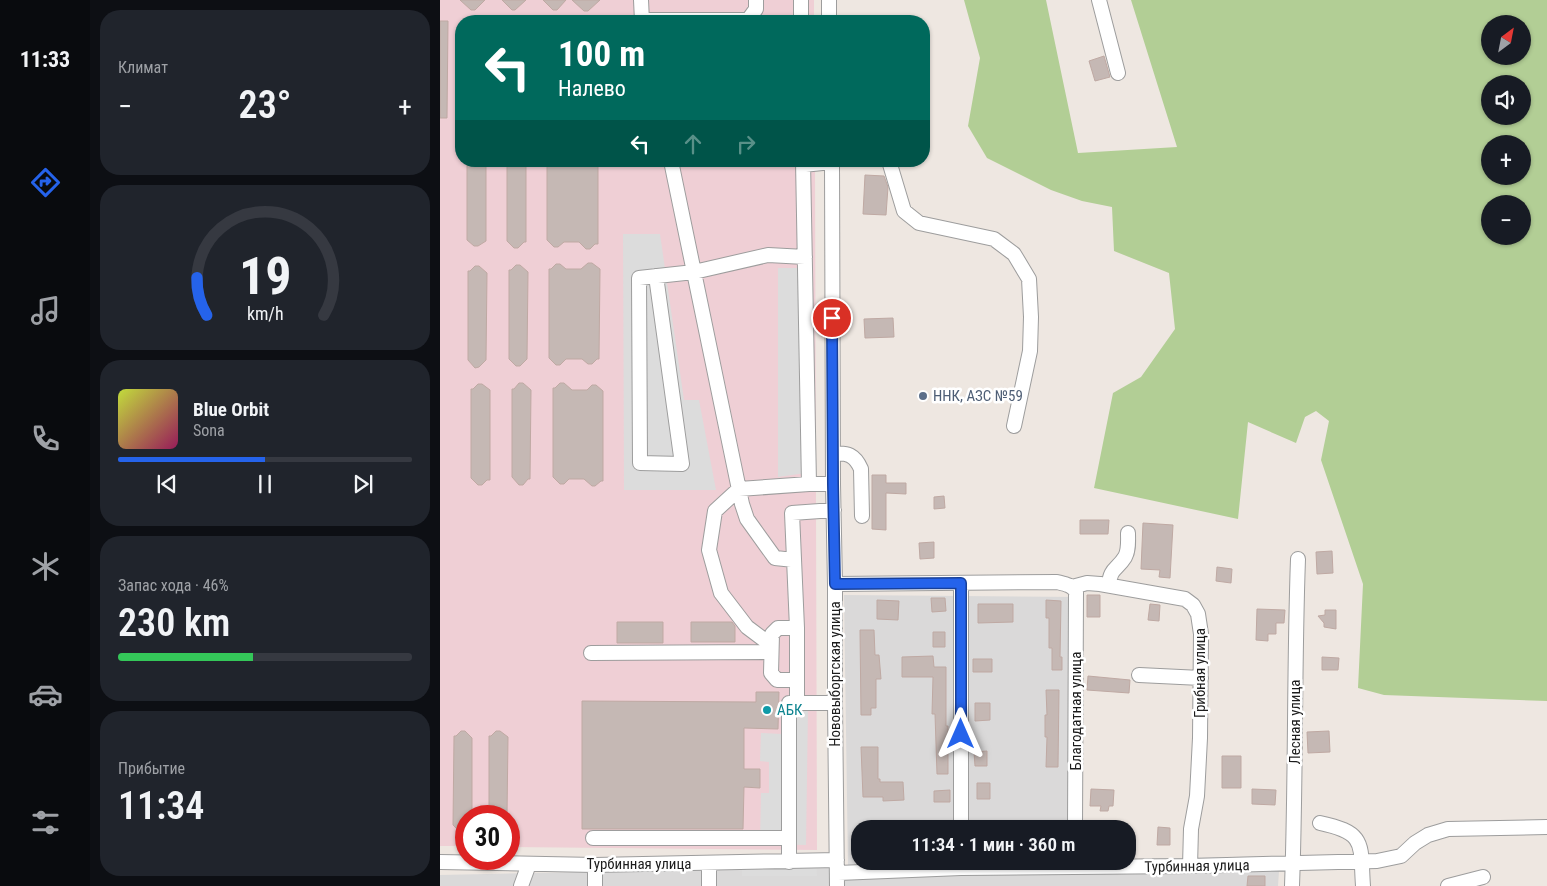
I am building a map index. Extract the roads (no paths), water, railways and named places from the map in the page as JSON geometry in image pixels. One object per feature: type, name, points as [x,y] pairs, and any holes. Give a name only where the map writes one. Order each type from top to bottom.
[{"type":"street","points":[[642,0],[642,15]]},
{"type":"street","points":[[752,15],[756,9],[756,0]]},
{"type":"street","points":[[801,0],[801,15]]},
{"type":"street","points":[[829,0],[829,15]]},
{"type":"street","points":[[1099,0],[1118,73]]},
{"type":"street","points":[[672,167],[739,489],[747,519],[775,558],[794,560]]},
{"type":"street","points":[[803,167],[808,484]]},
{"type":"street","name":"Нововыборгская улица","points":[[832,167],[833,484],[838,873]]},
{"type":"street","points":[[891,167],[904,211],[919,223],[994,239],[1014,254],[1029,279],[1030,351],[1014,426]]},
{"type":"street","points":[[656,276],[682,464],[640,463],[639,278],[656,276],[694,272],[768,255],[805,257]]},
{"type":"street","points":[[833,454],[848,453],[858,462],[861,469],[862,516]]},
{"type":"street","points":[[771,648],[747,627],[721,593],[709,550],[715,511],[739,489],[833,484]]},
{"type":"street","points":[[797,703],[797,628],[792,513],[834,510]]},
{"type":"street","points":[[1109,585],[1112,571],[1125,558],[1128,533]]},
{"type":"street","name":"Лесная улица","points":[[1292,886],[1298,559]]},
{"type":"street","name":"Грибная улица","points":[[835,584],[1057,582],[1074,590],[1087,584],[1109,585],[1185,599],[1193,605],[1200,622],[1201,678],[1197,796],[1191,829],[1190,866]]},
{"type":"street","points":[[961,583],[961,820]]},
{"type":"street","name":"Благодатная улица","points":[[1074,590],[1075,820]]},
{"type":"street","points":[[797,628],[778,628],[772,634],[771,648],[771,673],[777,680],[797,680]]},
{"type":"street","points":[[591,653],[771,648]]},
{"type":"street","points":[[1139,675],[1201,678]]},
{"type":"street","points":[[789,862],[789,704],[835,703]]},
{"type":"street","points":[[1320,823],[1346,830],[1355,837],[1361,846],[1363,886]]},
{"type":"street","name":"Турбинная улица","points":[[1136,866],[1361,862],[1401,856],[1415,843],[1428,835],[1448,829],[1547,828]]},
{"type":"street","points":[[593,838],[789,838]]},
{"type":"street","name":"Турбинная улица","points":[[440,862],[595,865],[789,862],[838,873],[884,870]]},
{"type":"street","points":[[709,863],[709,886]]},
{"type":"street","points":[[522,886],[529,864]]},
{"type":"street","points":[[595,865],[595,886]]},
{"type":"street","points":[[1448,886],[1483,877]]},
{"type":"place","name":"ННК, АЗС №59","points":[[923,396]]},
{"type":"place","name":"АБК","points":[[767,710]]}]
